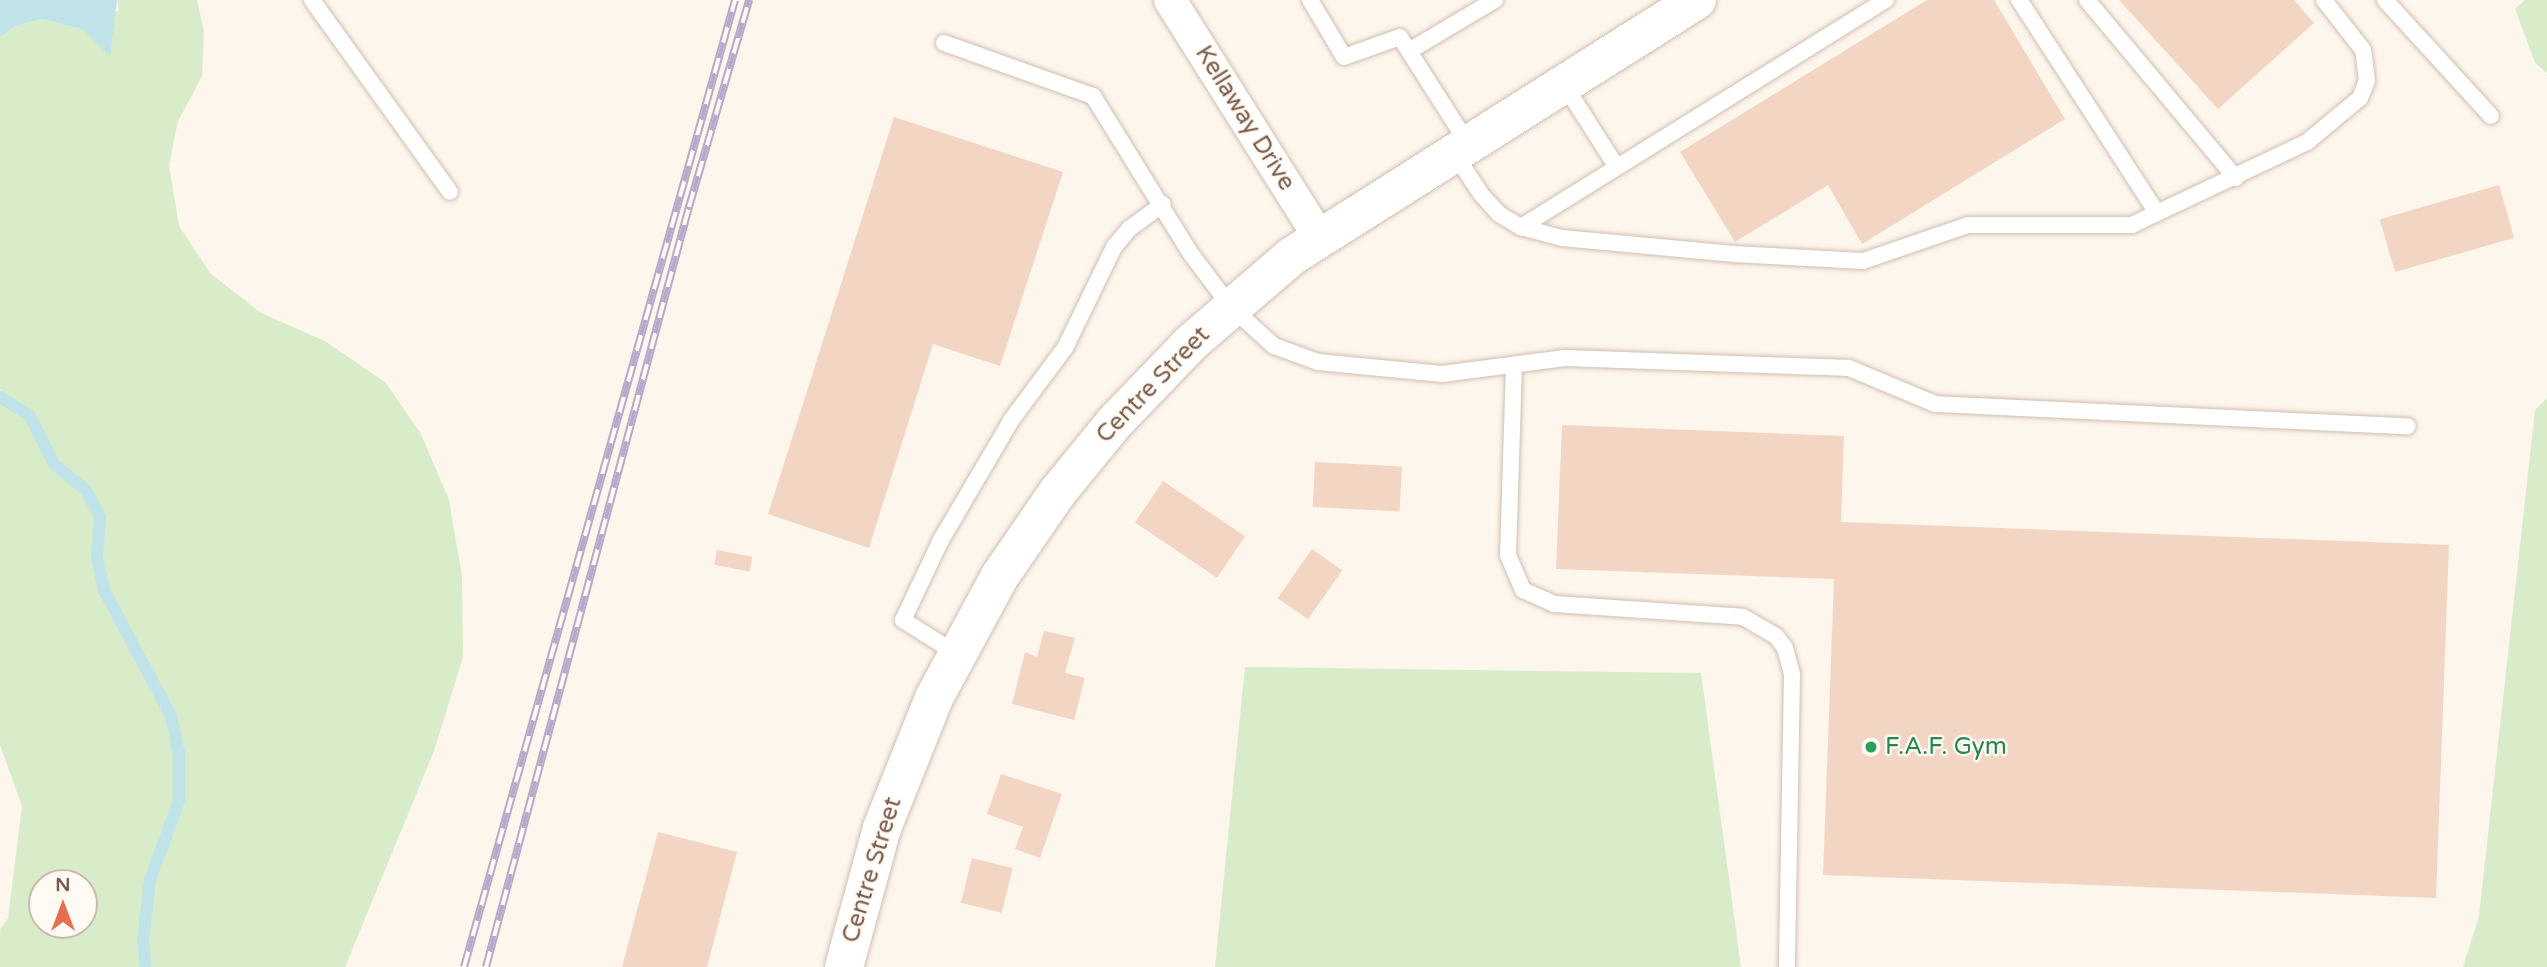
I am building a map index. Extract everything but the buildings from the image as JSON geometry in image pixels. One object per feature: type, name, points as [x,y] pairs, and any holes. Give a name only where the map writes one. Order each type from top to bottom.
[{"type":"main road","name":"Centre Street","points":[[844,967],[882,828],[914,745],[957,654],[1000,576],[1081,462],[1151,383],[1231,307],[1320,237],[1459,147],[1697,0]]},
{"type":"street","name":"Kellaway Drive","points":[[1170,0],[1320,237]]},
{"type":"lane","points":[[312,0],[450,192]]},
{"type":"lane","points":[[1310,0],[1344,57],[1400,37],[1481,194],[1499,214],[1521,227],[1606,243],[1863,261],[1968,225],[2132,225],[2236,178],[2307,142],[2360,98],[2367,81],[2363,50],[2325,0]]},
{"type":"lane","points":[[1409,51],[1495,0]]},
{"type":"lane","points":[[1521,227],[1886,0]]},
{"type":"lane","points":[[2020,0],[2157,213]]},
{"type":"lane","points":[[2087,0],[2236,178]]},
{"type":"lane","points":[[2385,0],[2491,116]]},
{"type":"lane","points":[[944,43],[1093,96],[1163,204],[1191,254],[1231,307],[1274,346],[1348,368],[1441,374],[1565,358],[1849,368],[1935,404],[2407,426]]},
{"type":"lane","points":[[1563,83],[1616,166]]},
{"type":"lane","points":[[957,654],[903,620],[940,540],[1012,419],[1065,348],[1114,247],[1129,229],[1163,204]]},
{"type":"lane","points":[[1514,365],[1508,555],[1523,590],[1554,604],[1743,617],[1776,636],[1785,649],[1792,674],[1787,967]]},
{"type":"green space","points":[[117,0],[197,0],[204,31],[202,76],[178,121],[169,165],[179,226],[210,273],[261,313],[325,341],[386,383],[421,434],[449,500],[462,576],[463,657],[434,751],[345,967],[0,967],[0,930],[8,918],[22,806],[0,745],[0,404],[7,402],[0,389],[0,38],[14,26],[43,19],[84,30],[119,10]]},
{"type":"green space","points":[[2525,0],[2547,0],[2547,73],[2535,63],[2515,9]]},
{"type":"green space","points":[[2547,398],[2547,967],[2463,967],[2479,916],[2535,410]]},
{"type":"green space","points":[[1245,667],[1701,673],[1741,967],[1215,967]]},
{"type":"water","points":[[0,0],[117,0],[110,56],[84,30],[43,19],[14,26],[0,38]]},
{"type":"waterway","points":[[0,397],[30,416],[54,464],[86,490],[100,517],[97,557],[104,590],[171,716],[179,753],[179,801],[150,880],[143,940],[146,967]]},
{"type":"railway","points":[[464,967],[735,0]]},
{"type":"railway","points":[[486,967],[689,207],[749,0]]},
{"type":"place","name":"F.A.F. Gym","points":[[1871,747]]}]
